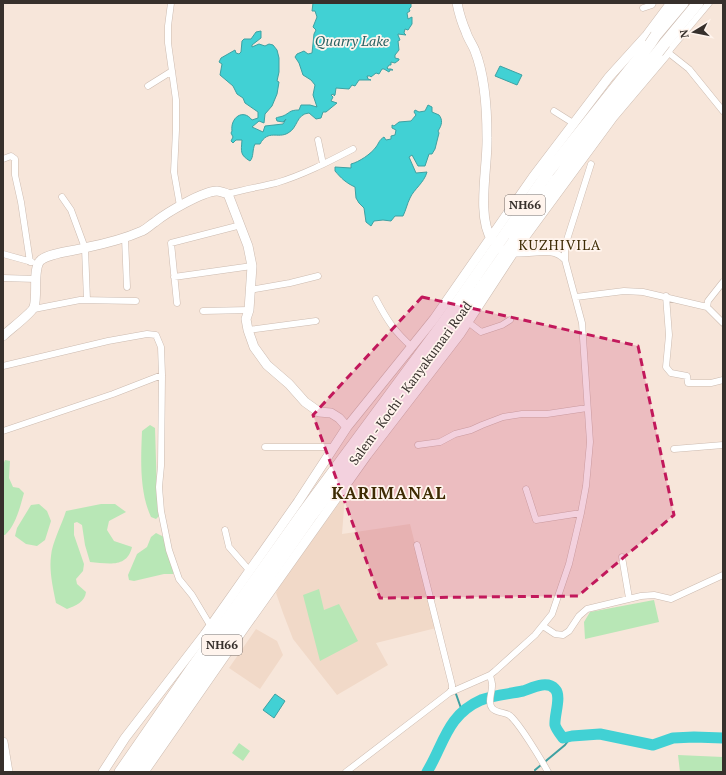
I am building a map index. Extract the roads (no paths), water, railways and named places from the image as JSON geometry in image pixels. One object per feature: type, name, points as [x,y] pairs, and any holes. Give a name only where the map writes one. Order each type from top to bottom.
[{"type":"highway","name":"Salem - Kochi - Kanyakumari Road","points":[[133,772],[310,518],[453,328],[501,247],[557,160],[651,38],[683,3]]},
{"type":"highway","name":"Salem - Kochi - Kanyakumari Road","points":[[120,772],[302,514],[443,323],[578,150],[664,49],[698,3]]},
{"type":"street","points":[[171,3],[168,26],[168,43],[176,100],[174,172],[180,206]]},
{"type":"street","points":[[457,3],[465,31],[475,52],[483,83],[487,139],[484,178],[484,209],[486,228],[501,247],[522,254],[551,252],[561,255],[565,260]]},
{"type":"street","points":[[643,8],[652,5],[653,3]]},
{"type":"street","points":[[144,772],[353,474],[468,322],[533,177],[609,77],[651,38],[672,3]]},
{"type":"street","points":[[664,49],[709,3]]},
{"type":"street","points":[[651,38],[689,69],[723,111]]},
{"type":"street","points":[[148,86],[172,71]]},
{"type":"street","points":[[554,111],[573,123]]},
{"type":"street","points":[[318,140],[322,164]]},
{"type":"street","points":[[3,254],[34,263],[55,254],[124,238],[145,230],[155,221],[197,197],[216,191],[228,194],[243,189],[275,183],[322,164],[353,149]]},
{"type":"street","points":[[3,159],[11,156],[16,159],[15,176],[34,263],[36,279],[36,298],[34,309]]},
{"type":"street","points":[[346,772],[449,693],[490,675],[536,635],[552,614],[569,564],[581,513],[586,486],[590,442],[582,323],[565,260],[565,246],[591,164]]},
{"type":"street","points":[[228,194],[241,225],[248,246],[252,266],[249,310],[246,319],[254,347],[266,365],[289,384],[305,402],[319,412],[331,413],[339,418],[347,427]]},
{"type":"street","points":[[62,197],[71,210],[85,248],[87,300]]},
{"type":"street","points":[[177,303],[171,244],[241,225]]},
{"type":"street","points":[[124,238],[127,287]]},
{"type":"street","points":[[103,772],[125,738],[205,634],[298,502],[347,427],[434,319],[501,247]]},
{"type":"street","points":[[174,277],[252,266]]},
{"type":"street","points":[[250,290],[290,283],[318,276]]},
{"type":"street","points":[[3,278],[36,279]]},
{"type":"street","points":[[707,307],[708,301],[723,282]]},
{"type":"street","points":[[576,297],[624,291],[643,292],[666,296],[707,307],[723,323]]},
{"type":"street","points":[[666,296],[669,335],[666,367],[671,373],[687,376],[688,383],[711,383],[723,380]]},
{"type":"street","points":[[376,299],[390,325],[399,336],[412,347]]},
{"type":"street","points":[[3,336],[34,309],[80,300],[136,301]]},
{"type":"street","points":[[203,311],[249,310]]},
{"type":"street","points":[[468,322],[481,332],[502,325],[510,320]]},
{"type":"street","points":[[248,330],[316,321]]},
{"type":"street","points":[[3,366],[108,340],[147,334],[156,335],[161,347],[162,375],[161,466],[159,487],[161,511],[169,550],[179,579],[192,596],[210,625]]},
{"type":"street","points":[[3,431],[113,394],[162,375]]},
{"type":"street","points":[[418,445],[440,442],[455,434],[471,430],[503,417],[522,414],[547,414],[587,408]]},
{"type":"street","points":[[674,449],[723,446]]},
{"type":"street","points":[[265,447],[334,447]]},
{"type":"street","points":[[526,489],[536,520],[581,513]]},
{"type":"street","points":[[225,530],[229,548],[249,570]]},
{"type":"street","points":[[417,545],[452,685],[452,689],[449,693]]},
{"type":"street","points":[[622,557],[630,598]]},
{"type":"street","points":[[543,626],[555,634],[563,635],[569,631],[579,616],[587,609],[630,598],[654,595],[671,599],[723,575]]},
{"type":"street","points":[[490,675],[493,685],[490,703],[491,708],[509,715],[520,727],[548,772]]},
{"type":"street","points":[[3,742],[6,767]]},
{"type":"water","name":"Quarry Lake","points":[[313,3],[411,3],[411,7],[409,9],[410,11],[407,13],[408,19],[412,17],[412,24],[408,30],[405,29],[404,33],[406,35],[398,34],[400,40],[398,41],[399,50],[395,55],[395,58],[399,60],[395,63],[391,62],[391,65],[387,68],[393,70],[390,70],[389,72],[382,69],[379,74],[376,73],[371,77],[367,76],[368,79],[371,80],[359,80],[355,86],[352,85],[349,89],[336,88],[335,95],[331,95],[333,97],[331,101],[337,103],[326,112],[323,112],[321,118],[316,119],[309,113],[305,114],[299,118],[294,128],[288,133],[284,135],[266,137],[260,144],[255,144],[250,161],[244,157],[242,153],[242,140],[236,140],[233,143],[231,141],[233,137],[231,133],[232,126],[233,122],[238,116],[245,115],[252,120],[258,118],[258,112],[245,103],[243,98],[237,94],[233,86],[220,75],[222,64],[219,62],[221,58],[235,50],[236,53],[239,54],[241,52],[242,41],[244,39],[251,39],[256,32],[261,31],[261,38],[252,45],[252,47],[259,44],[265,46],[269,44],[273,45],[277,50],[279,58],[279,72],[277,81],[279,82],[277,94],[272,106],[265,114],[264,123],[259,121],[252,127],[263,132],[265,126],[283,124],[286,119],[283,122],[277,121],[276,118],[291,111],[299,110],[301,105],[317,107],[313,95],[315,85],[311,80],[303,75],[299,63],[295,57],[297,54],[304,51],[308,54],[312,53],[314,34],[316,30],[313,27],[317,17],[315,11],[312,11]]},
{"type":"water","points":[[500,66],[522,75],[517,85],[495,76]]},
{"type":"water","points":[[428,105],[432,107],[432,112],[439,115],[441,121],[435,149],[432,154],[429,154],[425,166],[418,166],[412,155],[409,157],[416,173],[427,172],[426,176],[409,200],[403,216],[395,216],[391,221],[374,221],[371,226],[366,222],[364,208],[356,198],[355,187],[339,176],[335,171],[335,167],[351,168],[351,164],[374,150],[382,138],[384,137],[386,140],[391,139],[391,136],[395,135],[396,130],[392,128],[392,125],[394,126],[399,122],[411,121],[416,115],[414,112],[415,110],[419,112],[425,111]]},
{"type":"water","points":[[275,694],[285,701],[274,718],[263,710]]},
{"type":"waterway","points":[[427,772],[453,722],[470,706],[486,698],[523,691],[544,685],[552,686],[557,692],[558,701],[555,725],[563,738],[600,734],[653,745],[673,738],[723,738]]},
{"type":"waterway","points":[[456,694],[462,711]]},
{"type":"waterway","points":[[535,770],[565,745],[572,736]]},
{"type":"district","name":"KUZHIVILA","points":[[560,245]]},
{"type":"district","name":"KARIMANAL","points":[[389,493]]}]
